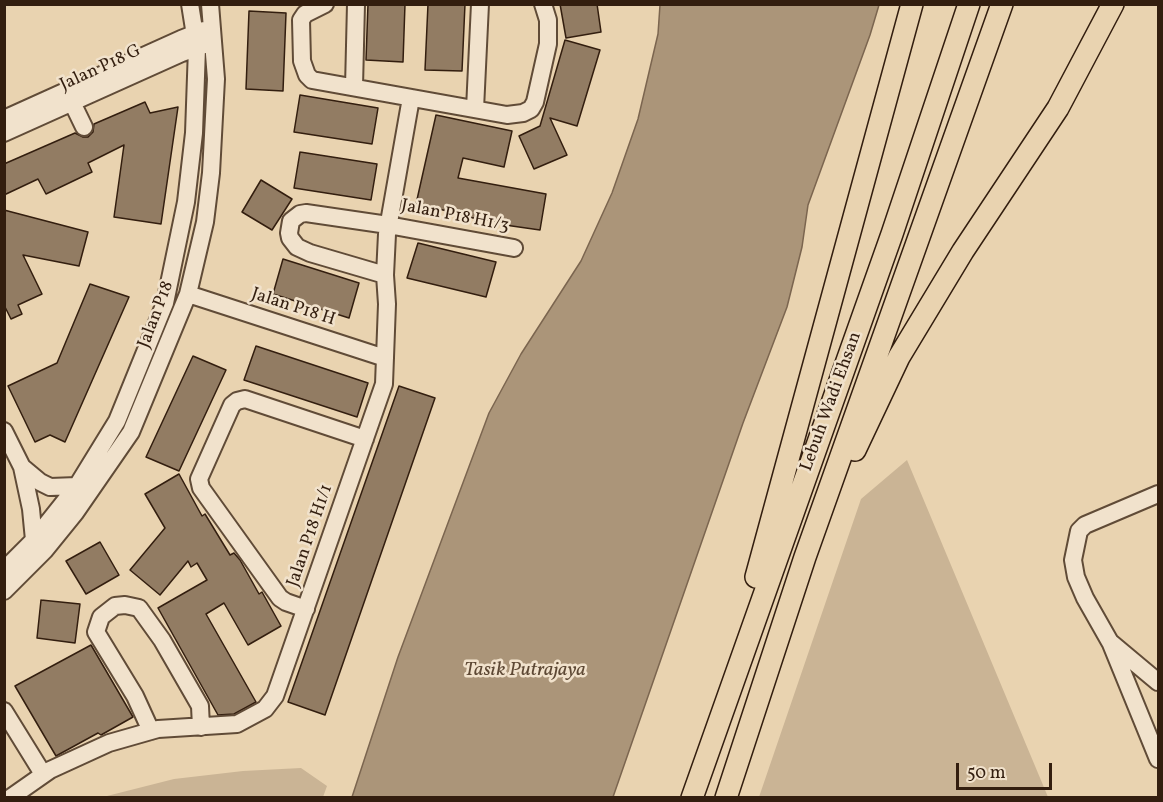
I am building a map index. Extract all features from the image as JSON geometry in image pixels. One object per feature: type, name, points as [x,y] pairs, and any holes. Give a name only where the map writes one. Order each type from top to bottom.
[{"type":"main road","points":[[718,718],[912,4]]},
{"type":"main road","name":"Lebuh Wadi Ehsan","points":[[692,798],[718,718],[892,234],[969,4]]},
{"type":"main road","name":"Lebuh Wadi Ehsan","points":[[726,798],[805,557],[1002,4]]},
{"type":"main road","points":[[805,557],[899,357],[963,251],[1058,108],[1113,4]]},
{"type":"street","name":"Jalan P18","points":[[4,570],[34,540],[77,486],[117,422],[165,303],[186,202],[194,133],[196,41],[190,4]]},
{"type":"street","name":"Jalan P18","points":[[4,591],[45,550],[75,513],[131,432],[188,294],[205,222],[211,173],[216,79],[210,4]]},
{"type":"street","points":[[325,4],[305,14],[301,20],[304,69],[307,75],[318,82],[515,115],[531,108],[535,102],[548,44],[549,20],[543,4]]},
{"type":"street","points":[[354,87],[356,4]]},
{"type":"street","points":[[475,109],[480,4]]},
{"type":"street","name":"Jalan P18 G","points":[[4,119],[69,97],[182,53],[196,41],[213,35]]},
{"type":"street","name":"Jalan P18 G","points":[[4,133],[69,97]]},
{"type":"street","points":[[69,97],[84,127]]},
{"type":"street","name":"Jalan P18 H1/1","points":[[10,798],[43,774],[109,743],[151,731],[237,724],[265,709],[278,690],[384,384],[388,225],[411,98]]},
{"type":"street","name":"Jalan P18 H1/3","points":[[385,275],[310,253],[293,243],[288,233],[291,221],[300,214],[306,213],[514,248]]},
{"type":"street","name":"Jalan P18 H","points":[[188,294],[385,358]]},
{"type":"street","points":[[306,609],[280,598],[201,488],[199,479],[232,405],[245,399],[365,439]]},
{"type":"street","points":[[4,431],[22,467],[31,509],[34,540]]},
{"type":"street","points":[[22,467],[50,487],[77,486]]},
{"type":"street","points":[[1158,494],[1085,525],[1079,531],[1073,560],[1076,577],[1084,598],[1110,642],[1158,759]]},
{"type":"street","points":[[151,731],[135,696],[96,632],[101,617],[115,606],[125,605],[139,608],[162,640],[200,706],[201,727]]},
{"type":"street","points":[[1110,642],[1158,682]]},
{"type":"street","points":[[4,711],[43,774]]},
{"type":"shaded area","points":[[907,460],[1048,797],[759,797],[861,499]]},
{"type":"shaded area","points":[[301,768],[327,786],[323,797],[103,797],[174,779],[243,771]]},
{"type":"water","name":"Tasik Putrajaya","points":[[660,5],[879,5],[808,205],[802,247],[787,307],[743,423],[613,797],[352,797],[398,657],[489,413],[521,354],[581,261],[612,193],[638,119],[658,34]]},
{"type":"building","points":[[368,4],[405,4],[403,62],[366,60]]},
{"type":"building","points":[[428,4],[465,4],[462,71],[425,70]]},
{"type":"building","points":[[560,4],[597,4],[601,32],[566,38]]},
{"type":"building","points":[[249,11],[286,13],[283,91],[246,89]]},
{"type":"building","points":[[565,40],[600,50],[577,126],[550,118],[567,155],[534,169],[519,136],[540,126]]},
{"type":"building","points":[[300,95],[378,108],[372,144],[294,132]]},
{"type":"building","points":[[145,102],[150,113],[178,107],[161,224],[114,217],[124,145],[88,163],[92,172],[46,194],[38,179],[4,195],[4,164],[75,133],[88,137],[93,132],[94,124]]},
{"type":"building","points":[[436,115],[512,131],[504,167],[463,158],[458,178],[546,194],[540,230],[461,216],[461,214],[416,204]]},
{"type":"building","points":[[300,152],[377,164],[371,200],[294,188]]},
{"type":"building","points":[[261,180],[292,199],[272,230],[242,212]]},
{"type":"building","points":[[4,210],[88,232],[79,266],[23,255],[42,294],[18,305],[22,314],[11,319],[4,305]]},
{"type":"building","points":[[418,243],[496,262],[486,297],[407,278]]},
{"type":"building","points":[[283,259],[359,283],[349,318],[273,294]]},
{"type":"building","points":[[90,284],[129,297],[65,442],[50,435],[35,442],[8,386],[57,363]]},
{"type":"building","points":[[256,346],[368,383],[357,417],[244,380]]},
{"type":"building","points":[[193,356],[226,370],[179,471],[146,457]]},
{"type":"building","points":[[399,386],[435,398],[325,715],[288,702]]},
{"type":"building","points":[[179,474],[202,516],[205,514],[230,555],[234,553],[240,560],[259,594],[262,592],[281,626],[248,645],[224,603],[206,614],[256,702],[234,714],[218,715],[158,608],[207,580],[197,563],[191,567],[188,561],[160,595],[130,570],[165,528],[145,494]]},
{"type":"building","points":[[100,542],[119,575],[86,594],[66,561]]},
{"type":"building","points":[[41,600],[80,604],[75,643],[37,638]]},
{"type":"building","points":[[91,645],[133,717],[56,756],[15,686]]}]
